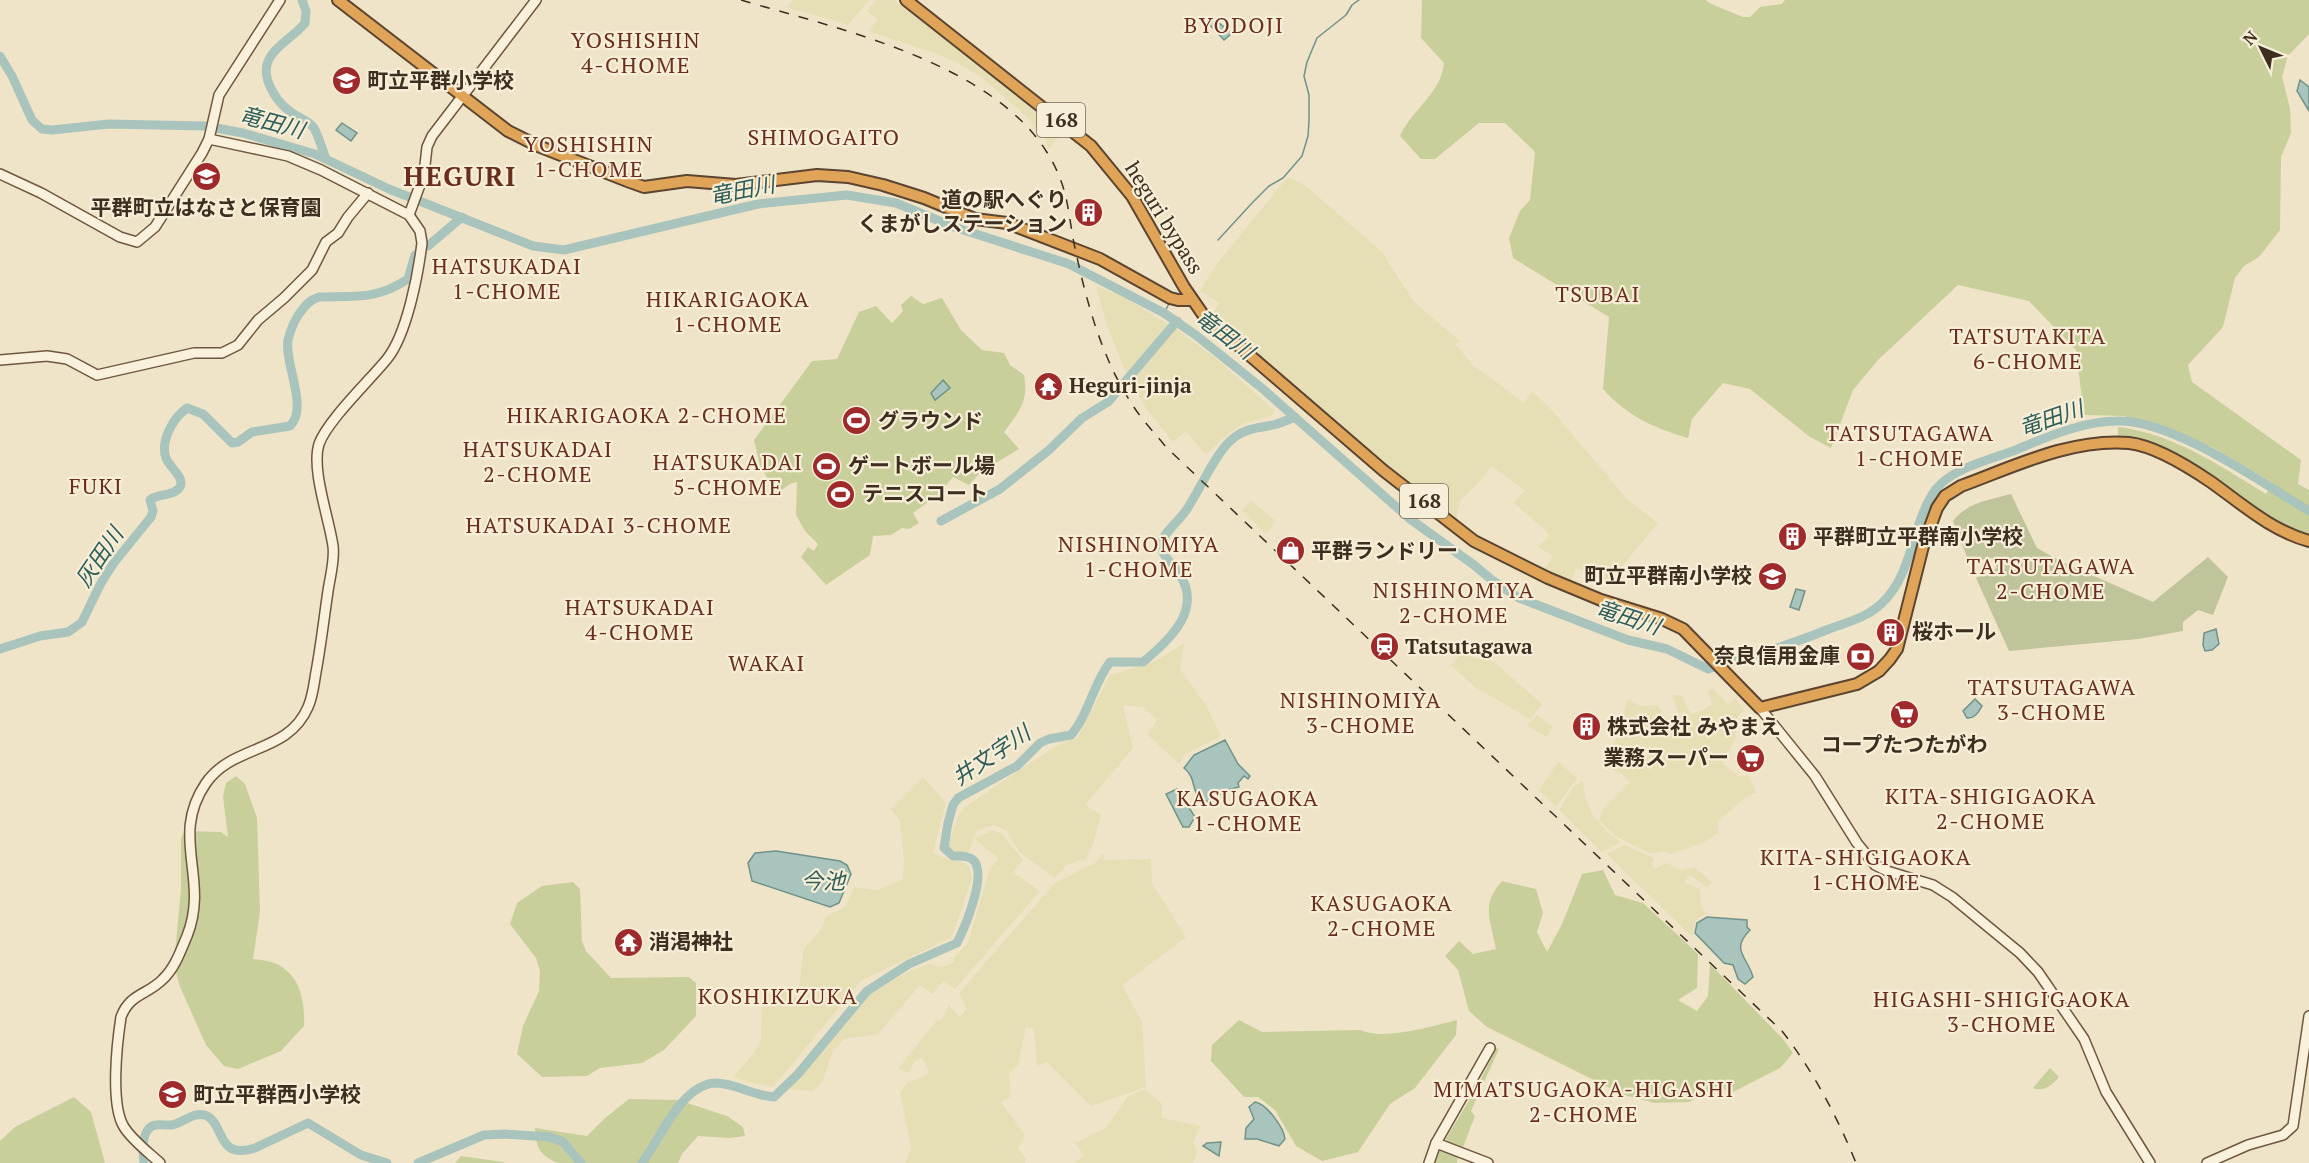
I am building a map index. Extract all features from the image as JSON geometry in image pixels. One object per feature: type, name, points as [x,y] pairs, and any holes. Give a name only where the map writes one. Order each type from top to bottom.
[{"type":"highway","points":[[338,0],[497,124],[518,136],[644,187],[687,181],[736,185],[817,175],[874,183],[924,198],[975,219],[1007,223],[1100,258],[1170,298],[1192,300]]},
{"type":"highway","name":"heguri bypass","points":[[906,0],[1091,146],[1132,196],[1192,300]]},
{"type":"highway","name":"168","points":[[1192,300],[1214,327],[1270,371],[1384,471],[1474,541],[1521,565],[1601,600],[1671,622],[1683,629],[1760,708]]},
{"type":"highway","points":[[1760,708],[1857,684],[1879,671],[1897,649],[1923,546],[1937,508],[1945,496],[1960,486],[2070,447],[2130,443],[2169,456],[2190,467],[2273,526],[2309,541]]},
{"type":"main road","points":[[0,174],[41,193],[120,237],[137,242],[155,227],[209,137],[219,96],[280,0]]},
{"type":"main road","points":[[410,210],[424,174],[429,142],[536,0]]},
{"type":"main road","points":[[160,1163],[124,1128],[119,1118],[116,1069],[121,1017],[135,997],[161,982],[170,972],[187,934],[195,910],[188,830],[192,809],[204,786],[212,775],[235,757],[280,740],[302,719],[309,706],[320,652],[333,549],[317,465],[318,448],[325,431],[388,358],[398,342],[406,318],[422,243],[420,231],[410,210],[368,194],[288,156],[209,137]]},
{"type":"main road","points":[[0,360],[47,356],[67,359],[97,375],[194,353],[222,353],[238,345],[258,320],[312,270],[326,242],[338,233],[348,217],[368,194]]},
{"type":"main road","points":[[1760,708],[1815,776],[1857,843],[1875,865],[1887,872],[1933,885],[1952,897],[2020,953],[2038,972],[2084,1039],[2106,1092],[2150,1163]]},
{"type":"main road","points":[[2206,1163],[2248,1144],[2283,1135],[2293,1126],[2309,1016]]},
{"type":"main road","points":[[1429,1163],[1436,1143],[1490,1048]]},
{"type":"main road","points":[[1436,1143],[1488,1163]]},
{"type":"shaded area","points":[[793,0],[869,0],[848,25],[787,7]]},
{"type":"shaded area","points":[[876,0],[894,0],[1065,130],[1048,149],[1046,140],[1026,116],[981,77],[956,62],[934,53],[868,31],[878,20],[867,11]]},
{"type":"shaded area","points":[[1288,177],[1306,186],[1382,252],[1414,302],[1461,342],[1455,344],[1473,365],[1524,403],[1532,391],[1550,408],[1628,500],[1658,523],[1608,583],[1594,574],[1576,568],[1571,582],[1543,572],[1553,556],[1538,547],[1549,536],[1514,503],[1525,490],[1491,466],[1482,479],[1460,501],[1456,521],[1375,458],[1289,379],[1236,338],[1212,314],[1220,303],[1200,291],[1218,262]]},
{"type":"shaded area","points":[[1096,286],[1124,297],[1177,330],[1217,359],[1275,411],[1271,416],[1242,424],[1206,455],[1186,431],[1173,442],[1146,408],[1129,380],[1107,326]]},
{"type":"shaded area","points":[[1251,501],[1276,521],[1266,534],[1242,510]]},
{"type":"shaded area","points":[[1184,643],[1180,669],[1206,705],[1221,736],[1185,754],[1179,764],[1148,735],[1157,720],[1143,707],[1123,705],[1133,748],[1085,805],[1101,815],[1086,859],[1066,865],[1055,878],[1019,852],[1006,830],[993,825],[977,831],[968,852],[958,853],[948,846],[959,815],[966,806],[1056,746],[1077,738],[1110,675],[1156,661]]},
{"type":"shaded area","points":[[1460,654],[1494,662],[1542,704],[1530,719],[1475,687],[1451,665]]},
{"type":"shaded area","points":[[1713,689],[1729,705],[1735,698],[1744,710],[1738,716],[1735,739],[1722,763],[1739,776],[1748,775],[1756,792],[1718,821],[1718,831],[1715,835],[1704,842],[1672,854],[1662,851],[1651,854],[1615,836],[1599,820],[1603,809],[1630,782],[1622,774],[1607,767],[1628,699],[1640,706],[1657,705],[1666,718],[1679,714],[1672,695],[1681,695],[1691,714],[1712,704],[1708,690]]},
{"type":"shaded area","points":[[1537,715],[1553,727],[1547,737],[1527,726]]},
{"type":"shaded area","points":[[1558,762],[1577,778],[1556,807],[1539,790]]},
{"type":"shaded area","points":[[923,777],[946,803],[933,853],[949,860],[965,863],[970,868],[972,878],[952,937],[861,981],[773,1087],[748,1082],[734,1076],[751,1057],[761,1040],[762,999],[777,988],[798,998],[804,948],[819,932],[827,916],[846,906],[854,887],[877,890],[903,879],[904,860],[900,821],[891,809]]},
{"type":"shaded area","points":[[1583,781],[1585,797],[1592,814],[1609,834],[1621,842],[1602,852],[1559,810],[1573,787]]},
{"type":"shaded area","points":[[992,830],[1001,833],[1023,860],[1013,872],[1040,891],[955,989],[943,981],[933,994],[920,985],[878,1034],[844,1039],[833,1051],[823,1080],[813,1091],[786,1089],[868,993],[928,964],[942,967],[953,963],[955,956],[968,943],[990,868],[999,859],[975,839]]},
{"type":"shaded area","points":[[1625,845],[1654,858],[1652,866],[1655,869],[1666,863],[1681,870],[1695,867],[1712,883],[1707,887],[1690,875],[1684,882],[1700,890],[1701,905],[1705,914],[1696,920],[1692,934],[1689,934],[1607,854]]},
{"type":"shaded area","points":[[1102,853],[1105,860],[1151,859],[1152,883],[1186,937],[1122,985],[1142,1022],[1146,1087],[1091,1106],[1047,1062],[1037,1066],[1034,1029],[1026,1027],[1018,1065],[1009,1074],[1011,1096],[1001,1102],[1025,1135],[1018,1149],[1026,1159],[1025,1163],[905,1163],[911,1148],[900,1092],[908,1082],[924,1077],[929,1072],[922,1058],[915,1061],[909,1073],[898,1069],[936,1021],[942,1019],[949,1005],[958,1016],[961,1016],[967,1009],[959,993],[1054,884],[1098,861]]},
{"type":"shaded area","points":[[1145,1089],[1162,1104],[1162,1118],[1201,1126],[1193,1142],[1197,1152],[1193,1163],[1074,1163],[1084,1155],[1075,1143],[1106,1128],[1128,1096]]},
{"type":"green space","points":[[1422,0],[1706,0],[1743,17],[1750,17],[1760,7],[1782,4],[1785,0],[2309,0],[2309,34],[2288,56],[2282,77],[2290,108],[2291,133],[2281,157],[2280,230],[2259,257],[2244,266],[2235,278],[2223,327],[2188,365],[2192,382],[2301,460],[2298,484],[2309,490],[2309,537],[2280,527],[2200,470],[2118,440],[2118,427],[2158,436],[2195,452],[2266,494],[2273,483],[2212,447],[2124,416],[2084,415],[2076,350],[2029,301],[1958,285],[1878,360],[1853,390],[1831,448],[1810,437],[1750,389],[1723,383],[1692,419],[1688,438],[1652,425],[1631,414],[1603,389],[1609,317],[1513,258],[1509,238],[1520,211],[1530,200],[1535,152],[1505,123],[1479,123],[1435,159],[1421,159],[1400,136],[1405,126],[1438,84],[1444,63],[1421,38]]},
{"type":"green space","points":[[911,296],[923,304],[942,298],[961,330],[982,350],[1004,353],[1010,365],[1024,375],[1024,399],[1004,432],[1019,449],[981,472],[969,485],[953,477],[939,494],[913,513],[919,523],[909,529],[902,528],[891,535],[873,536],[870,555],[826,585],[801,557],[808,547],[814,551],[818,544],[805,531],[796,515],[797,482],[777,493],[760,466],[754,440],[812,361],[837,359],[859,312],[876,306],[892,323],[903,311],[901,305]]},
{"type":"green space","points":[[2011,494],[2037,548],[2060,561],[2153,602],[2208,557],[2228,577],[2213,615],[2198,610],[2183,622],[2183,631],[2138,639],[2009,651],[1976,578],[1997,568],[1992,558],[1969,562],[1953,521],[1972,506]]},
{"type":"green space","points":[[236,776],[245,784],[257,818],[260,912],[253,959],[268,961],[285,969],[300,991],[304,1017],[304,1026],[281,1051],[238,1069],[224,1066],[206,1045],[180,987],[174,965],[181,889],[181,838],[185,831],[221,832],[228,837],[223,797],[226,783]]},
{"type":"green space","points":[[1603,870],[1615,895],[1643,903],[1698,954],[1697,988],[1678,1000],[1697,1011],[1708,996],[1710,964],[1783,1039],[1793,1053],[1780,1068],[1729,1094],[1721,1085],[1689,1102],[1654,1103],[1624,1095],[1487,1027],[1469,1011],[1458,970],[1445,956],[1459,941],[1473,954],[1496,949],[1489,905],[1495,890],[1502,881],[1536,889],[1543,913],[1537,932],[1547,952],[1562,924],[1582,874]]},
{"type":"green space","points":[[573,882],[580,889],[582,941],[586,951],[611,978],[689,977],[696,983],[696,1016],[664,1050],[642,1063],[600,1068],[587,1076],[542,1077],[517,1054],[523,1026],[539,991],[540,971],[536,958],[510,924],[517,903],[542,886]]},
{"type":"green space","points":[[1239,1020],[1262,1032],[1360,1030],[1382,1034],[1422,1029],[1457,1020],[1456,1035],[1415,1088],[1390,1104],[1358,1152],[1322,1161],[1296,1146],[1275,1110],[1258,1097],[1244,1097],[1211,1061],[1212,1045]]},
{"type":"green space","points":[[1496,1048],[1499,1049],[1471,1111],[1475,1116],[1463,1147],[1447,1142],[1446,1139],[1478,1085]]},
{"type":"green space","points":[[2050,1068],[2059,1077],[2054,1083],[2041,1089],[2033,1088]]},
{"type":"green space","points":[[74,1097],[91,1112],[105,1163],[0,1163],[0,1141],[15,1127]]},
{"type":"green space","points":[[629,1099],[678,1100],[727,1116],[743,1127],[745,1136],[730,1138],[698,1136],[682,1154],[678,1163],[558,1163],[540,1150],[535,1128],[587,1136]]},
{"type":"green space","points":[[1442,1150],[1458,1156],[1457,1163],[1435,1163]]},
{"type":"green space","points":[[461,1156],[503,1162],[505,1163],[455,1163]]},
{"type":"water","points":[[1213,18],[1231,34],[1224,40],[1209,24]]},
{"type":"water","points":[[2300,80],[2309,87],[2309,111],[2297,91]]},
{"type":"water","points":[[342,123],[357,133],[351,141],[336,130]]},
{"type":"water","points":[[943,380],[950,388],[935,400],[931,393]]},
{"type":"water","points":[[1796,589],[1805,591],[1799,610],[1790,607]]},
{"type":"water","points":[[2216,629],[2219,644],[2212,650],[2205,651],[2204,633]]},
{"type":"water","points":[[1975,699],[1982,706],[1978,713],[1967,718],[1963,711]]},
{"type":"water","points":[[1225,740],[1238,764],[1250,776],[1248,779],[1244,776],[1238,783],[1239,787],[1224,791],[1212,802],[1204,800],[1196,794],[1192,778],[1184,768],[1194,755]]},
{"type":"water","points":[[1177,789],[1195,817],[1189,827],[1183,827],[1166,794]]},
{"type":"water","name":"今池","points":[[776,851],[840,861],[847,865],[851,874],[839,903],[830,907],[752,881],[748,863],[755,853]]},
{"type":"water","points":[[1707,917],[1747,920],[1747,927],[1750,930],[1741,943],[1741,948],[1753,977],[1745,984],[1738,979],[1733,965],[1724,963],[1695,933],[1697,923]]},
{"type":"water","points":[[1255,1102],[1270,1112],[1282,1129],[1285,1139],[1279,1146],[1257,1139],[1245,1139],[1246,1128],[1254,1119],[1249,1107]]},
{"type":"water","points":[[1221,1142],[1219,1156],[1203,1146],[1207,1143]]},
{"type":"waterway","points":[[302,0],[306,11],[305,23],[272,54],[267,66],[268,81],[275,96],[285,108],[314,128],[326,159]]},
{"type":"waterway","points":[[1218,240],[1253,202],[1269,186],[1283,178],[1302,156],[1308,136],[1309,121],[1309,95],[1304,76],[1307,62],[1317,38],[1346,15],[1352,5],[1359,0]]},
{"type":"waterway","name":"竜田川","points":[[0,56],[32,120],[42,129],[109,124],[205,126],[243,133],[315,154],[389,189],[533,246],[564,250],[758,204],[847,195],[896,203],[954,227],[1069,264],[1164,313],[1197,336],[1263,389],[1410,519],[1519,598],[1628,640],[1667,649],[1708,669],[1799,640],[1870,612],[1882,603],[1900,577],[1928,502],[1943,482],[1962,470],[2077,427],[2117,421],[2139,423],[2164,430],[2216,455],[2309,511]]},
{"type":"waterway","name":"灰田川","points":[[428,246],[462,217]]},
{"type":"waterway","name":"灰田川","points":[[0,649],[40,636],[68,632],[82,622],[113,564],[151,517],[153,511],[150,500],[174,492],[180,487],[180,480],[166,458],[165,444],[169,430],[182,412],[187,408],[203,414],[232,443],[238,442],[252,432],[290,426],[295,418],[297,397],[289,361],[288,340],[299,314],[305,306],[319,297],[365,296],[397,286],[408,279],[415,255]]},
{"type":"waterway","points":[[1164,313],[1170,302]]},
{"type":"waterway","points":[[941,521],[1000,489],[1049,450],[1082,418],[1108,402],[1177,321]]},
{"type":"waterway","name":"井文字川","points":[[642,1163],[672,1115],[692,1093],[703,1086],[715,1083],[774,1097],[798,1074],[867,991],[909,964],[957,943],[974,900],[978,875],[977,865],[972,859],[965,856],[953,856],[944,848],[953,805],[958,798],[1017,766],[1040,743],[1071,735],[1110,662],[1143,662],[1173,633],[1186,610],[1187,598],[1185,585],[1162,549],[1164,537],[1187,509],[1215,460],[1228,443],[1244,432],[1295,417]]},
{"type":"waterway","name":"井文字川","points":[[144,1163],[145,1134],[149,1128],[155,1125],[176,1124],[198,1115],[207,1116],[213,1120],[227,1146],[234,1149],[255,1148],[308,1123],[361,1155],[387,1163]]},
{"type":"waterway","name":"井文字川","points":[[418,1163],[484,1135],[506,1134],[550,1137],[563,1142],[581,1163]]},
{"type":"railway","points":[[741,0],[829,25],[924,59],[969,82],[1008,109],[1040,142],[1064,189],[1084,288],[1103,347],[1120,384],[1143,419],[1166,447],[1782,1031],[1824,1094],[1856,1163]]},
{"type":"place","name":"町立平群小学校","points":[[346,81]]},
{"type":"place","name":"平群町立はなさと保育園","points":[[206,177]]},
{"type":"place","name":"道の駅へぐり くまがしステーション","points":[[1088,212]]},
{"type":"place","name":"Heguri-jinja","points":[[1048,386]]},
{"type":"place","name":"グラウンド","points":[[857,421]]},
{"type":"place","name":"ゲートボール場","points":[[827,466]]},
{"type":"place","name":"テニスコート","points":[[841,494]]},
{"type":"place","name":"平群町立平群南小学校","points":[[1792,537]]},
{"type":"place","name":"平群ランドリー","points":[[1290,551]]},
{"type":"place","name":"町立平群南小学校","points":[[1773,576]]},
{"type":"place","name":"桜ホール","points":[[1891,632]]},
{"type":"place","name":"Tatsutagawa","points":[[1384,647]]},
{"type":"place","name":"奈良信用金庫","points":[[1861,656]]},
{"type":"place","name":"コープたつたがわ","points":[[1904,714]]},
{"type":"place","name":"株式会社 みやまえ","points":[[1586,727]]},
{"type":"place","name":"業務スーパー","points":[[1750,758]]},
{"type":"place","name":"消渇神社","points":[[628,942]]},
{"type":"place","name":"町立平群西小学校","points":[[172,1095]]},
{"type":"district","name":"BYODOJI","points":[[1234,25]]},
{"type":"district","name":"YOSHISHIN 4-CHOME","points":[[636,52]]},
{"type":"district","name":"SHIMOGAITO","points":[[824,137]]},
{"type":"district","name":"YOSHISHIN 1-CHOME","points":[[589,156]]},
{"type":"district","name":"HEGURI","points":[[460,177]]},
{"type":"district","name":"HATSUKADAI 1-CHOME","points":[[507,278]]},
{"type":"district","name":"TSUBAI","points":[[1598,294]]},
{"type":"district","name":"HIKARIGAOKA 1-CHOME","points":[[728,312]]},
{"type":"district","name":"TATSUTAKITA 6-CHOME","points":[[2028,348]]},
{"type":"district","name":"HIKARIGAOKA 2-CHOME","points":[[647,415]]},
{"type":"district","name":"TATSUTAGAWA 1-CHOME","points":[[1910,446]]},
{"type":"district","name":"HATSUKADAI 2-CHOME","points":[[538,462]]},
{"type":"district","name":"HATSUKADAI 5-CHOME","points":[[728,474]]},
{"type":"district","name":"FUKI","points":[[96,486]]},
{"type":"district","name":"HATSUKADAI 3-CHOME","points":[[599,525]]},
{"type":"district","name":"NISHINOMIYA 1-CHOME","points":[[1139,556]]},
{"type":"district","name":"TATSUTAGAWA 2-CHOME","points":[[2051,578]]},
{"type":"district","name":"NISHINOMIYA 2-CHOME","points":[[1454,602]]},
{"type":"district","name":"HATSUKADAI 4-CHOME","points":[[640,620]]},
{"type":"district","name":"WAKAI","points":[[767,663]]},
{"type":"district","name":"TATSUTAGAWA 3-CHOME","points":[[2052,700]]},
{"type":"district","name":"NISHINOMIYA 3-CHOME","points":[[1361,712]]},
{"type":"district","name":"KITA-SHIGIGAOKA 2-CHOME","points":[[1991,808]]},
{"type":"district","name":"KASUGAOKA 1-CHOME","points":[[1248,810]]},
{"type":"district","name":"KITA-SHIGIGAOKA 1-CHOME","points":[[1866,870]]},
{"type":"district","name":"KASUGAOKA 2-CHOME","points":[[1382,916]]},
{"type":"district","name":"KOSHIKIZUKA","points":[[778,996]]},
{"type":"district","name":"HIGASHI-SHIGIGAOKA 3-CHOME","points":[[2002,1012]]},
{"type":"district","name":"MIMATSUGAOKA-HIGASHI 2-CHOME","points":[[1584,1102]]}]
